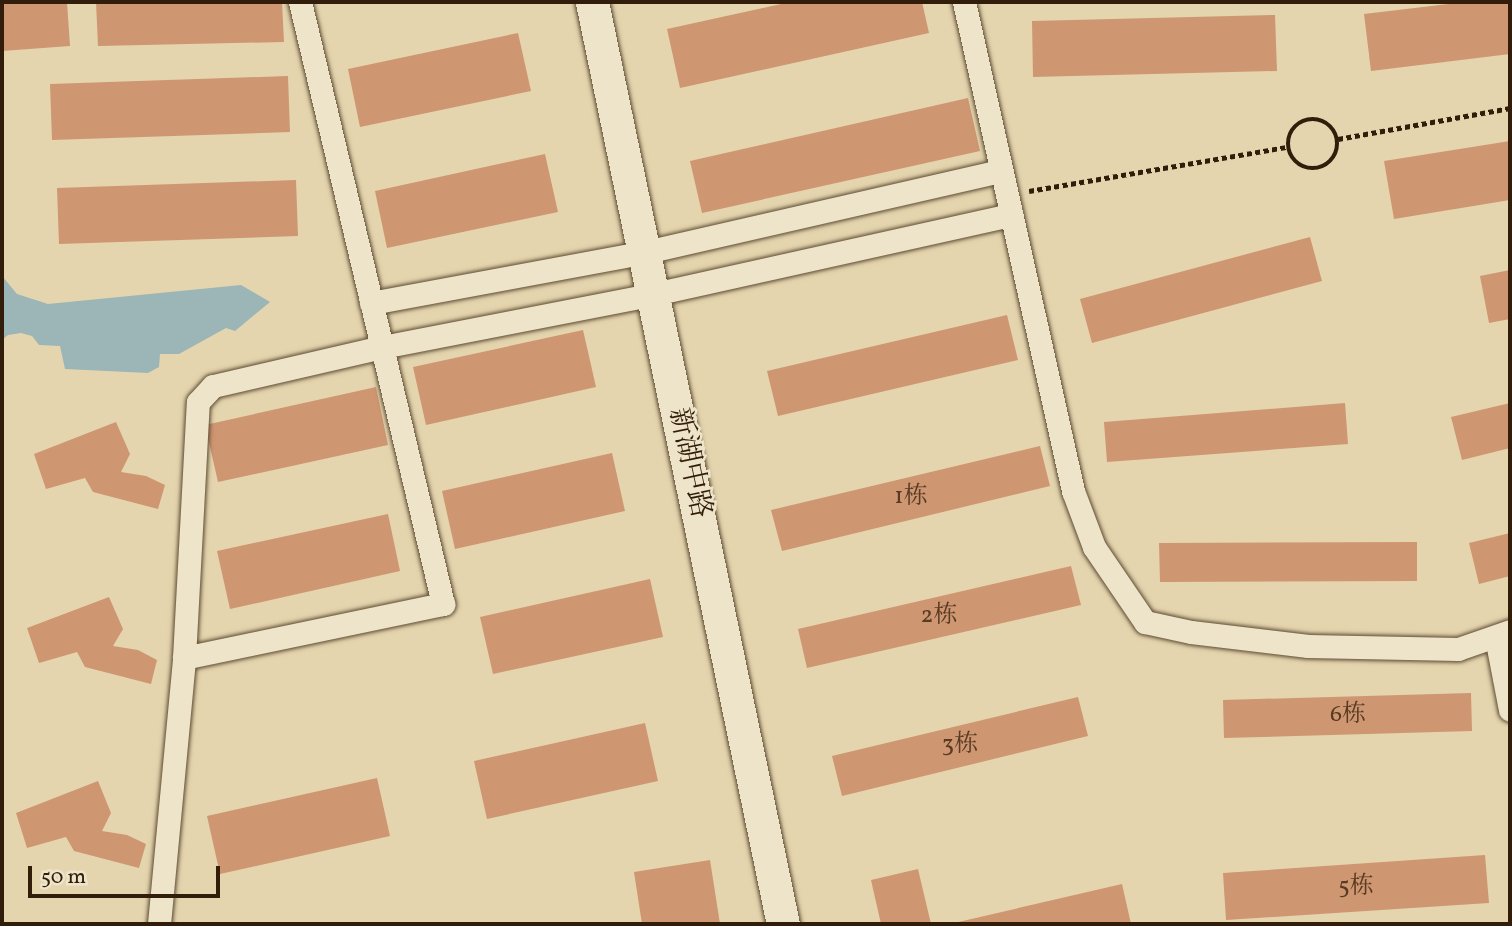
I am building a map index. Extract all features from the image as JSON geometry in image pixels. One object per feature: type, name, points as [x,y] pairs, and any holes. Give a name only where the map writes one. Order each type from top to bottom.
[{"type":"street","points":[[184,658],[443,604],[300,2]]},
{"type":"street","name":"新湖中路","points":[[594,2],[658,293],[784,924]]},
{"type":"street","points":[[964,2],[1073,491],[1094,547],[1144,622],[1191,632],[1308,646],[1458,649],[1503,634],[1510,710]]},
{"type":"street","points":[[371,303],[649,251],[1001,171]]},
{"type":"street","points":[[159,924],[184,658],[198,402],[213,386],[382,347],[658,293],[1009,205]]},
{"type":"path","points":[[1338,139],[1510,108]]},
{"type":"path","points":[[1311,118],[1328,123],[1339,145],[1333,160],[1318,169],[1310,170],[1295,162],[1287,147],[1291,131],[1296,125],[1311,118]]},
{"type":"path","points":[[1009,205],[1287,147]]},
{"type":"water","points":[[2,276],[17,294],[48,304],[241,285],[270,302],[235,331],[226,328],[179,354],[160,354],[159,367],[148,373],[65,369],[60,346],[39,345],[32,336],[21,333],[8,335],[2,340]]},
{"type":"building","points":[[2,2],[67,2],[70,46],[2,51]]},
{"type":"building","points":[[96,2],[282,2],[284,42],[98,46]]},
{"type":"building","points":[[790,2],[922,2],[929,33],[680,88],[667,29]]},
{"type":"building","points":[[1465,2],[1510,2],[1510,54],[1371,71],[1364,14]]},
{"type":"building","points":[[1275,15],[1277,71],[1033,77],[1032,21]]},
{"type":"building","points":[[518,33],[531,91],[360,127],[348,69]]},
{"type":"building","points":[[288,76],[290,132],[52,140],[50,84]]},
{"type":"building","points":[[968,98],[980,151],[702,213],[690,161]]},
{"type":"building","points":[[1510,141],[1510,200],[1394,219],[1384,161]]},
{"type":"building","points":[[545,154],[558,212],[387,248],[375,191]]},
{"type":"building","points":[[296,180],[298,236],[59,244],[57,188]]},
{"type":"building","points":[[1310,237],[1322,281],[1092,343],[1080,299]]},
{"type":"building","points":[[1510,270],[1510,319],[1489,323],[1480,276]]},
{"type":"building","points":[[1007,315],[1018,360],[778,416],[767,371]]},
{"type":"building","points":[[583,330],[596,387],[426,425],[413,367]]},
{"type":"building","points":[[376,387],[388,445],[218,482],[205,425]]},
{"type":"building","points":[[1345,403],[1348,444],[1107,462],[1104,422]]},
{"type":"building","points":[[1510,403],[1510,448],[1462,460],[1451,417]]},
{"type":"building","points":[[116,422],[130,454],[121,472],[146,476],[165,485],[158,509],[93,492],[85,478],[46,489],[34,454]]},
{"type":"building","points":[[1040,446],[1050,486],[782,551],[771,510]]},
{"type":"building","points":[[612,453],[625,511],[455,549],[442,491]]},
{"type":"building","points":[[388,514],[400,571],[230,609],[217,551]]},
{"type":"building","points":[[1510,533],[1510,576],[1479,584],[1469,543]]},
{"type":"building","points":[[1417,542],[1417,581],[1160,582],[1159,543]]},
{"type":"building","points":[[1071,566],[1081,605],[807,668],[798,629]]},
{"type":"building","points":[[650,579],[663,637],[493,674],[480,617]]},
{"type":"building","points":[[109,597],[123,629],[113,646],[138,650],[157,660],[151,684],[85,667],[77,652],[39,663],[27,628]]},
{"type":"building","points":[[1471,693],[1472,731],[1224,738],[1223,700]]},
{"type":"building","points":[[1078,697],[1088,736],[842,796],[832,756]]},
{"type":"building","points":[[645,723],[658,781],[487,819],[474,761]]},
{"type":"building","points":[[377,778],[390,836],[220,874],[207,816]]},
{"type":"building","points":[[98,781],[111,813],[102,831],[127,835],[146,844],[139,868],[74,851],[66,837],[27,848],[16,813]]},
{"type":"building","points":[[1485,855],[1489,903],[1226,920],[1223,873]]},
{"type":"building","points":[[710,860],[720,924],[642,924],[634,872]]},
{"type":"building","points":[[918,869],[931,924],[881,924],[871,880]]},
{"type":"building","points":[[1122,884],[1131,924],[954,924],[954,923]]}]
